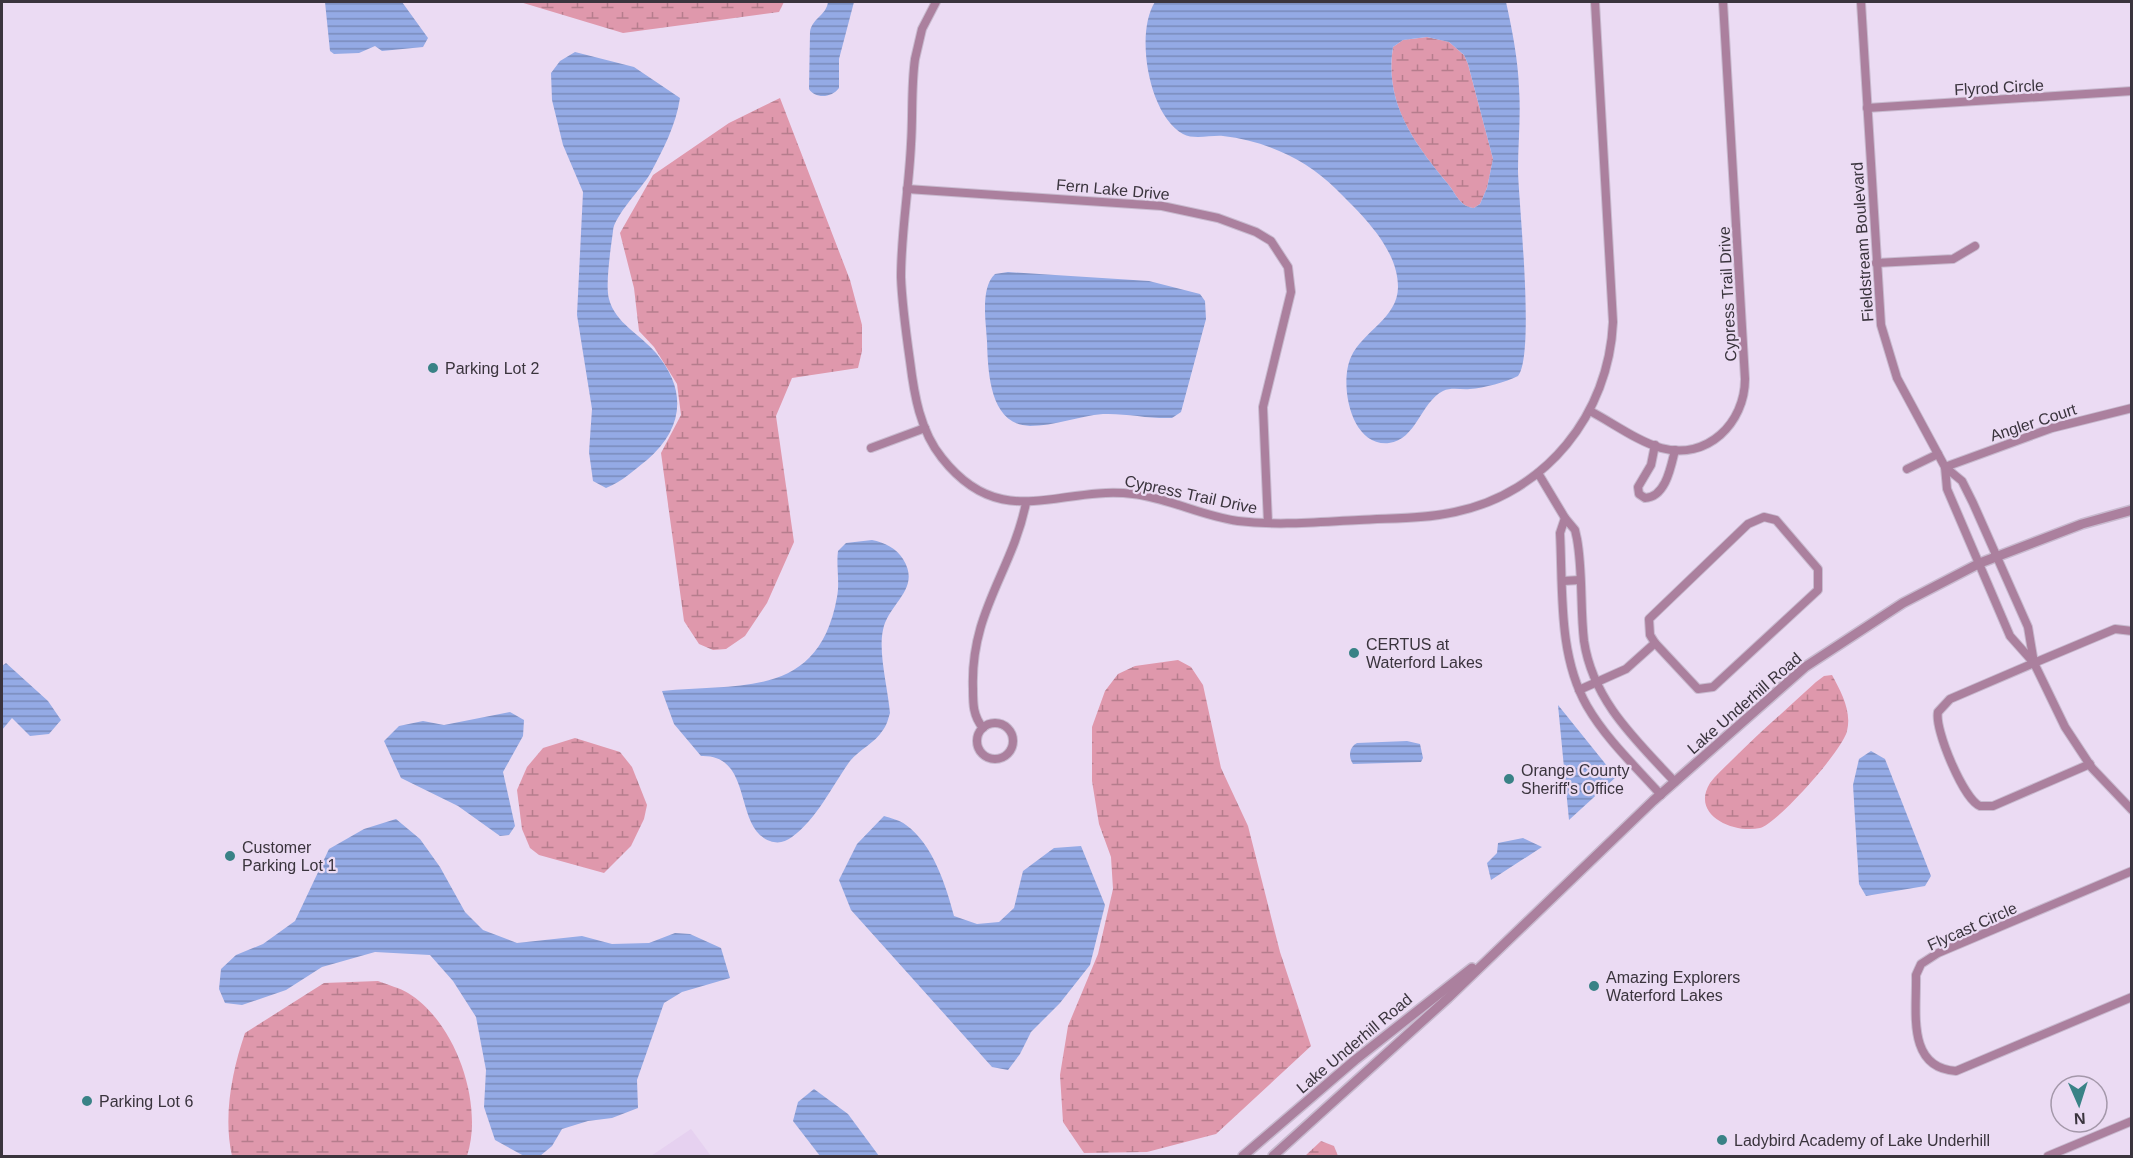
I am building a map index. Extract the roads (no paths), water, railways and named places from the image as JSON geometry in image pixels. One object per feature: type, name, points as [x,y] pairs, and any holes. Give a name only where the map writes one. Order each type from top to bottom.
[{"type":"street","name":"Cypress Trail Drive","points":[[936,2],[922,29],[915,59],[902,294],[913,385],[925,429],[944,461],[968,483],[997,497],[1026,503],[1100,493],[1126,493],[1156,498],[1214,517],[1268,523],[1446,514],[1502,496],[1538,473],[1570,442],[1590,411],[1607,368],[1613,322],[1595,2]]},
{"type":"street","name":"Cypress Trail Drive","points":[[1590,411],[1655,446],[1675,450],[1701,446],[1720,435],[1737,417],[1744,394],[1724,2]]},
{"type":"street","name":"Fieldstream Boulevard","points":[[1861,2],[1880,320],[1890,358],[1907,399],[1945,467],[1962,481],[2028,627],[2034,663]]},
{"type":"street","name":"Flyrod Circle","points":[[1867,108],[2132,91]]},
{"type":"street","name":"Fern Lake Drive","points":[[907,189],[1162,206],[1226,221],[1261,234],[1271,241],[1288,267],[1292,290],[1263,403],[1268,523]]},
{"type":"street","points":[[1876,263],[1953,259],[1975,246]]},
{"type":"street","name":"Angler Court","points":[[1945,467],[2052,428],[2132,408]]},
{"type":"street","points":[[871,448],[925,429]]},
{"type":"street","points":[[1655,446],[1649,468],[1638,484],[1638,492],[1645,498],[1656,495],[1663,485],[1675,450]]},
{"type":"street","points":[[1907,469],[1938,454]]},
{"type":"street","name":"Fieldstream Boulevard","points":[[1945,467],[1947,490],[2010,636],[2034,663]]},
{"type":"street","points":[[1538,473],[1564,518],[1575,531],[1585,645],[1597,683],[1616,716],[1676,782]]},
{"type":"street","points":[[983,728],[973,708],[973,668],[977,638],[989,598],[1019,533],[1026,503]]},
{"type":"street","name":"Lake Underhill Road","points":[[1273,1156],[1448,998],[1487,958],[1661,795],[1805,667],[1903,603],[1980,563],[2082,524],[2132,510]]},
{"type":"street","points":[[1564,518],[1560,534],[1566,643],[1580,690],[1605,733],[1661,795]]},
{"type":"street","points":[[1764,518],[1776,520],[1818,569],[1820,585],[1814,596],[1713,687],[1698,689],[1655,643],[1650,635],[1648,619],[1748,524],[1764,518]]},
{"type":"street","points":[[1563,581],[1580,580]]},
{"type":"street","points":[[2090,764],[1989,807],[1976,804],[1968,796],[1937,726],[1940,708],[1950,699],[2115,629],[2132,631]]},
{"type":"street","points":[[1580,690],[1626,669],[1655,643]]},
{"type":"street","points":[[2034,663],[2065,727],[2090,764],[2132,810]]},
{"type":"street","points":[[995,723],[1009,729],[1014,738],[1010,753],[996,760],[982,754],[977,739],[983,728],[995,723]]},
{"type":"street","name":"Flycast Circle","points":[[2132,871],[1938,953],[1921,964],[1916,975],[1920,1051],[1932,1065],[1944,1070],[1956,1071],[2132,997]]},
{"type":"street","name":"Lake Underhill Road","points":[[1243,1156],[1355,1060],[1455,979],[1487,958]]},
{"type":"street","points":[[2048,1156],[2132,1121]]},
{"type":"water","points":[[325,2],[402,2],[428,38],[423,47],[382,51],[375,46],[359,53],[334,54],[330,51]]},
{"type":"water","points":[[828,2],[854,2],[839,59],[839,88],[832,94],[819,96],[809,89],[810,32],[813,23],[825,11]]},
{"type":"water","points":[[1155,2],[1506,2],[1516,55],[1520,98],[1518,171],[1526,311],[1523,363],[1518,376],[1482,387],[1443,391],[1429,403],[1406,435],[1398,440],[1389,443],[1376,442],[1365,435],[1351,411],[1346,382],[1351,357],[1356,348],[1386,316],[1396,298],[1398,287],[1396,273],[1385,245],[1367,221],[1336,189],[1298,160],[1270,147],[1239,138],[1187,136],[1171,124],[1161,110],[1153,92],[1148,72],[1146,33],[1149,16]],"holes":[[[1427,37],[1449,42],[1464,55],[1468,64],[1493,159],[1487,188],[1480,204],[1474,208],[1465,205],[1459,199],[1413,137],[1397,104],[1393,86],[1391,67],[1393,47],[1403,40]]]},
{"type":"water","points":[[575,52],[634,67],[680,98],[672,128],[660,156],[615,225],[608,285],[609,299],[617,315],[650,346],[666,367],[677,395],[677,409],[668,436],[659,448],[628,476],[606,488],[593,481],[589,452],[592,409],[577,315],[583,192],[563,145],[552,100],[551,73],[560,61]]},
{"type":"water","points":[[1008,272],[1149,281],[1200,294],[1205,301],[1206,319],[1181,412],[1172,418],[1103,414],[1030,426],[1016,423],[1006,417],[993,394],[990,381],[985,306],[990,280],[995,274]]},
{"type":"water","points":[[872,540],[890,546],[900,555],[908,570],[909,579],[902,596],[886,620],[883,630],[882,660],[890,713],[887,722],[876,739],[850,761],[817,812],[801,830],[784,841],[770,841],[759,834],[751,822],[736,779],[729,767],[718,759],[701,756],[674,724],[662,691],[747,685],[772,679],[795,669],[813,654],[828,630],[838,591],[838,551],[846,543]]},
{"type":"water","points":[[6,663],[48,701],[61,720],[49,734],[30,736],[12,718],[2,730],[2,666]]},
{"type":"water","points":[[1558,705],[1616,777],[1569,820]]},
{"type":"water","points":[[510,712],[524,720],[523,736],[503,772],[515,826],[509,835],[500,836],[458,806],[401,778],[384,741],[399,726],[423,721],[444,725]]},
{"type":"water","points":[[1407,741],[1420,744],[1423,758],[1421,762],[1353,764],[1350,758],[1350,752],[1357,743]]},
{"type":"water","points":[[1871,751],[1885,759],[1931,876],[1925,886],[1866,896],[1859,884],[1853,785],[1859,759]]},
{"type":"water","points":[[884,816],[906,825],[924,843],[937,866],[954,916],[977,924],[999,922],[1014,908],[1023,871],[1054,848],[1081,846],[1105,905],[1090,965],[1060,1003],[1031,1032],[1020,1054],[1008,1070],[992,1067],[851,910],[839,880],[857,844]]},
{"type":"water","points":[[396,819],[420,839],[440,867],[465,912],[483,930],[517,943],[582,936],[612,944],[649,943],[675,933],[690,934],[721,948],[730,978],[682,992],[664,1003],[637,1080],[638,1108],[612,1118],[588,1121],[562,1129],[552,1146],[540,1156],[524,1156],[495,1140],[484,1107],[486,1070],[476,1017],[453,981],[430,955],[375,952],[322,967],[286,990],[242,1005],[225,1003],[219,989],[221,969],[236,955],[263,944],[295,921],[329,849],[364,829]]},
{"type":"water","points":[[1523,838],[1542,847],[1491,880],[1487,863],[1497,853],[1498,843]]},
{"type":"water","points":[[814,1089],[848,1114],[879,1156],[820,1156],[793,1121],[798,1102]]},
{"type":"place","name":"Parking Lot 2","points":[[433,368]]},
{"type":"place","name":"CERTUS at Waterford Lakes","points":[[1354,653]]},
{"type":"place","name":"Orange County Sheriff's Office","points":[[1509,779]]},
{"type":"place","name":"Customer Parking Lot 1","points":[[230,856]]},
{"type":"place","name":"Amazing Explorers Waterford Lakes","points":[[1594,986]]},
{"type":"place","name":"Parking Lot 6","points":[[87,1101]]},
{"type":"place","name":"Ladybird Academy of Lake Underhill","points":[[1722,1140]]}]
